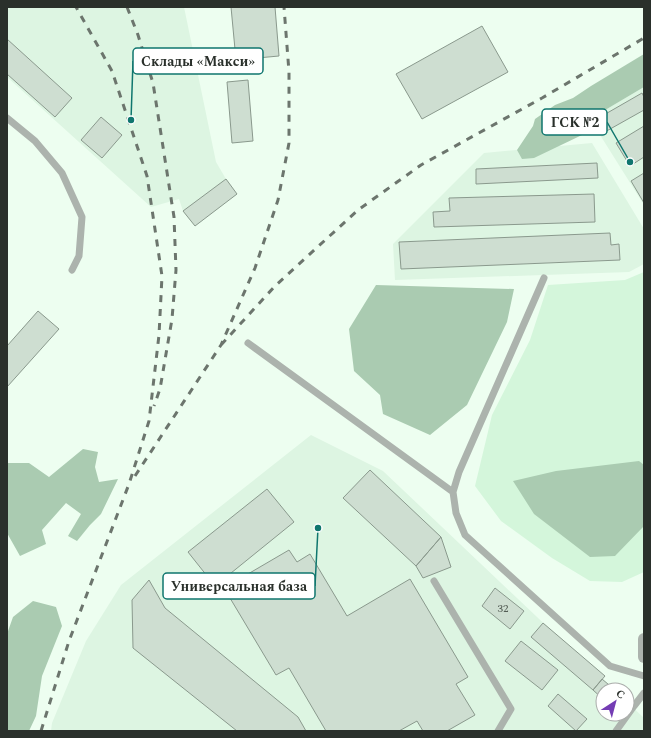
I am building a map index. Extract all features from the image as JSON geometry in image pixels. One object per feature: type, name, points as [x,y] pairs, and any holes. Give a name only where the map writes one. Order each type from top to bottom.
[{"type":"street","points":[[644,639],[644,657]]},
{"type":"lane","points":[[7,118],[35,141],[62,173],[82,216],[79,256],[72,270]]},
{"type":"lane","points":[[544,278],[459,472],[453,492],[456,513],[465,535],[610,666],[644,676]]},
{"type":"lane","points":[[248,343],[453,492]]},
{"type":"lane","points":[[434,581],[511,708],[498,731]]},
{"type":"lane","points":[[616,731],[644,694]]},
{"type":"shaded area","points":[[7,7],[184,7],[216,162],[237,194],[195,226],[183,211],[179,199],[151,207],[7,77]]},
{"type":"shaded area","points":[[644,54],[644,87],[590,119],[582,135],[534,158],[522,159],[517,150],[533,126],[535,119],[555,105],[573,98]]},
{"type":"shaded area","points":[[644,87],[644,205],[590,119]]},
{"type":"shaded area","points":[[592,143],[644,229],[644,264],[629,272],[395,280],[393,244],[484,153]]},
{"type":"shaded area","points":[[644,272],[644,572],[622,582],[590,581],[552,558],[501,521],[475,486],[492,415],[530,340],[548,285],[625,280]]},
{"type":"shaded area","points":[[376,285],[514,289],[507,322],[467,405],[430,435],[383,414],[380,395],[354,371],[349,329]]},
{"type":"shaded area","points":[[311,435],[383,471],[606,682],[595,682],[595,722],[635,722],[635,710],[644,718],[644,731],[51,731],[52,723],[86,641],[121,585]]},
{"type":"shaded area","points":[[83,449],[98,452],[95,467],[99,482],[118,479],[101,514],[77,541],[68,536],[81,514],[66,503],[42,530],[46,544],[20,556],[7,533],[7,463],[29,463],[49,477]]},
{"type":"shaded area","points":[[639,461],[644,465],[644,526],[615,556],[590,557],[534,514],[513,481],[556,471]]},
{"type":"shaded area","points":[[33,601],[56,607],[62,626],[42,676],[36,716],[29,731],[7,731],[7,634],[13,617]]},
{"type":"building","points":[[231,7],[275,7],[279,56],[236,60]]},
{"type":"building","points":[[482,26],[508,72],[422,119],[396,74]]},
{"type":"building","points":[[7,39],[72,98],[55,117],[7,74]]},
{"type":"building","points":[[248,80],[253,141],[232,143],[227,82]]},
{"type":"building","points":[[642,93],[644,97],[644,110],[603,133],[595,120]]},
{"type":"building","points":[[101,117],[122,135],[102,158],[81,140]]},
{"type":"building","points":[[644,126],[644,157],[630,166],[616,143]]},
{"type":"building","points":[[597,163],[598,178],[476,184],[476,169]]},
{"type":"building","points":[[644,173],[644,203],[631,181]]},
{"type":"building","points":[[226,179],[237,194],[195,226],[183,211]]},
{"type":"building","points":[[594,194],[595,222],[434,227],[433,212],[450,211],[449,198]]},
{"type":"building","points":[[610,233],[611,245],[619,244],[620,260],[401,269],[399,242]]},
{"type":"building","points":[[38,311],[59,329],[7,387],[7,346]]},
{"type":"building","points":[[370,470],[441,537],[416,566],[343,498]]},
{"type":"building","points":[[267,489],[294,522],[215,586],[188,552]]},
{"type":"building","points":[[441,537],[451,567],[423,578],[416,566]]},
{"type":"building","points":[[289,550],[297,562],[310,554],[347,616],[410,579],[468,677],[456,684],[475,715],[447,731],[423,731],[417,721],[399,731],[326,731],[289,668],[276,675],[224,588]]},
{"type":"building","points":[[149,580],[165,608],[298,717],[306,731],[237,731],[133,648],[132,600]]},
{"type":"building","points":[[495,588],[524,611],[510,629],[482,606]]},
{"type":"building","points":[[543,623],[605,676],[600,682],[595,682],[595,688],[593,690],[531,637]]},
{"type":"building","points":[[521,641],[558,670],[542,690],[505,661]]},
{"type":"building","points":[[558,694],[587,719],[576,731],[548,706]]},
{"type":"railway","points":[[41,731],[69,641],[129,484],[149,421],[159,335],[162,276],[147,176],[112,71],[76,7]]},
{"type":"railway","points":[[127,7],[138,35],[153,83],[174,217],[176,270],[172,319],[160,389],[154,406]]},
{"type":"railway","points":[[135,476],[221,345],[255,268],[278,200],[289,143],[289,72],[284,7]]},
{"type":"railway","points":[[221,345],[275,286],[358,210],[421,165],[542,98],[644,38]]},
{"type":"place","name":"Склады «Макси»","points":[[131,120]]},
{"type":"place","name":"ГСК №2","points":[[630,162]]},
{"type":"place","name":"Универсальная база","points":[[318,528]]}]
